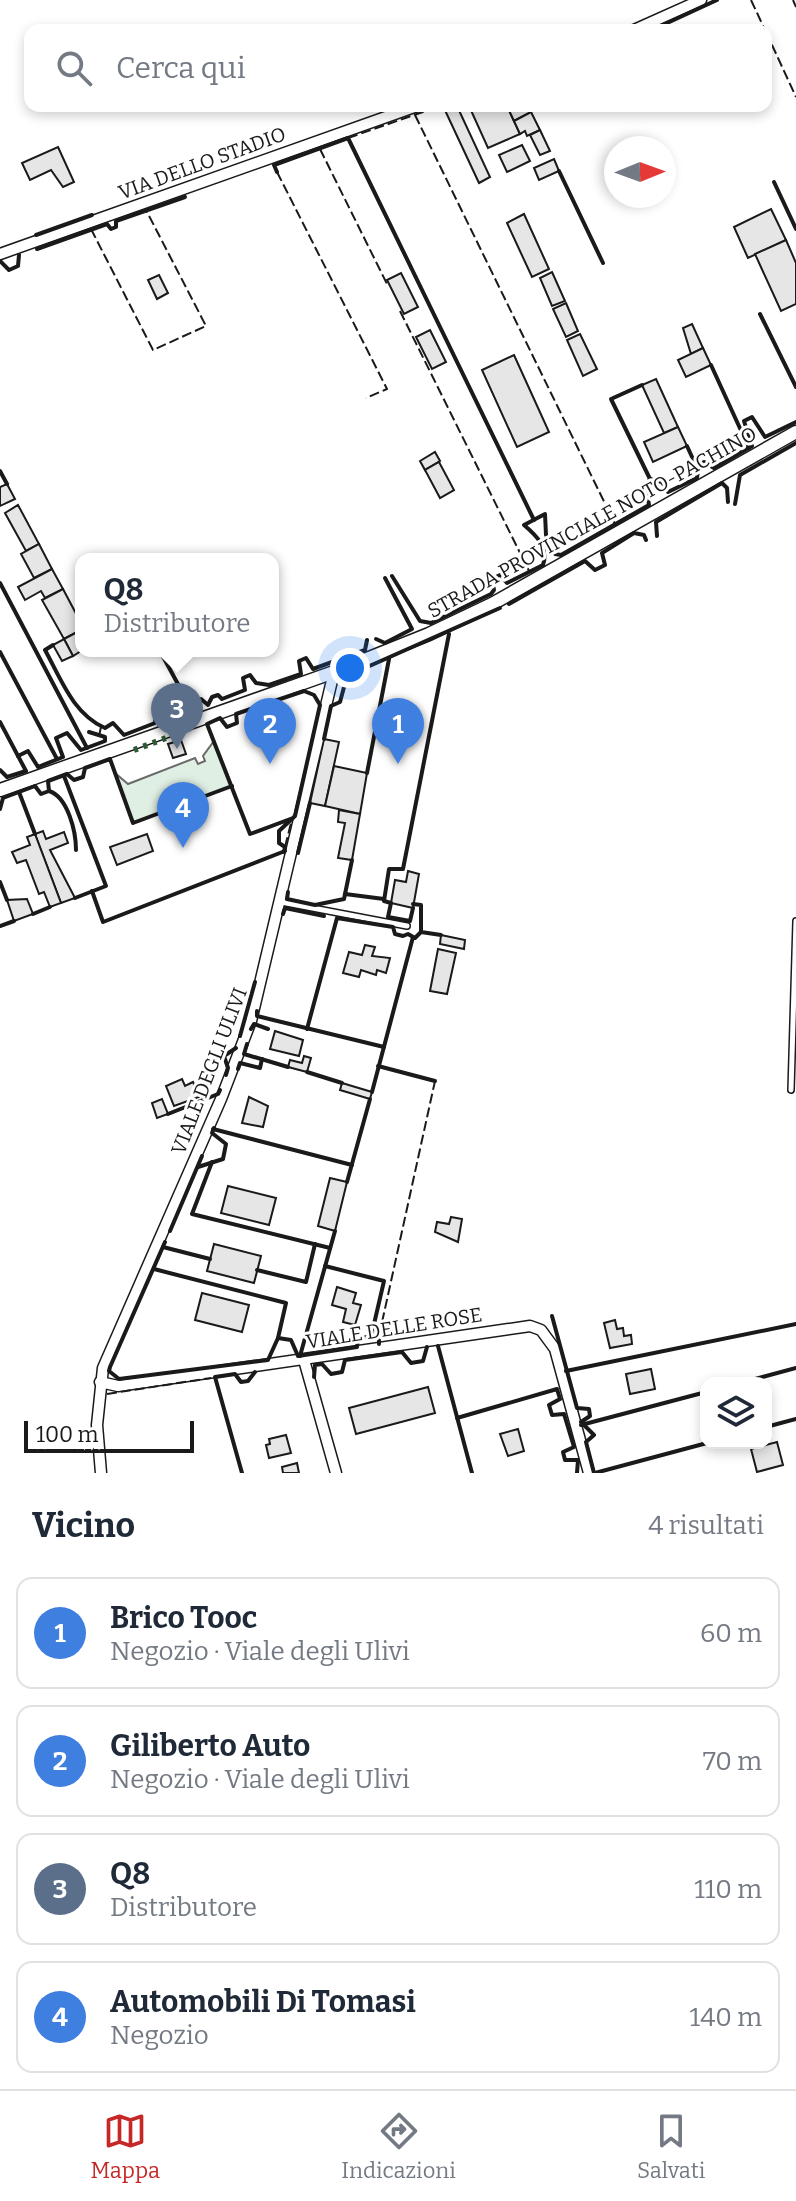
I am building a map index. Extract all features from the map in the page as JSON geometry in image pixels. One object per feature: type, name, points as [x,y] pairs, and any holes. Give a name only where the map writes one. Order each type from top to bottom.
[{"type":"street","points":[[647,24],[701,0]]},
{"type":"street","name":"VIA DELLO STADIO","points":[[0,254],[400,112]]},
{"type":"street","name":"STRADA PROVINCIALE NOTO-PACHINO","points":[[0,790],[334,672],[429,634],[492,604],[796,432]]},
{"type":"street","name":"VIALE DEGLI ULIVI","points":[[101,1473],[97,1425],[100,1382],[251,1021],[334,672]]},
{"type":"street","name":"VIALE DELLE ROSE","points":[[100,1382],[118,1386],[530,1326],[541,1330],[555,1349],[589,1473]]},
{"type":"street","points":[[304,1360],[336,1473]]},
{"type":"lane","points":[[281,902],[407,926]]},
{"type":"lane","points":[[791,1090],[796,921]]},
{"type":"green space","points":[[214,741],[232,786],[133,823],[115,773],[128,784],[195,758],[198,764],[205,761],[203,756]]},
{"type":"building","points":[[446,112],[460,112],[490,177],[479,183]]},
{"type":"building","points":[[472,112],[510,112],[520,134],[488,148]]},
{"type":"building","points":[[510,112],[531,112],[514,121]]},
{"type":"building","points":[[531,112],[540,130],[527,136],[525,131],[520,134],[514,121]]},
{"type":"building","points":[[540,130],[550,151],[540,155],[530,135]]},
{"type":"building","points":[[522,145],[530,161],[507,172],[499,155]]},
{"type":"building","points":[[58,147],[74,182],[63,187],[51,170],[30,180],[22,163]]},
{"type":"building","points":[[554,159],[559,171],[539,180],[534,168]]},
{"type":"building","points":[[771,209],[786,240],[748,258],[734,227]]},
{"type":"building","points":[[524,214],[549,269],[532,277],[507,223]]},
{"type":"building","points":[[786,240],[796,263],[796,304],[781,311],[755,254]]},
{"type":"building","points":[[552,272],[565,301],[552,306],[540,278]]},
{"type":"building","points":[[401,273],[418,307],[404,314],[387,280]]},
{"type":"building","points":[[159,275],[168,293],[157,299],[148,280]]},
{"type":"building","points":[[566,303],[578,331],[566,337],[553,309]]},
{"type":"building","points":[[692,324],[703,348],[691,354],[683,328]]},
{"type":"building","points":[[430,330],[446,362],[432,369],[416,337]]},
{"type":"building","points":[[580,334],[597,369],[583,376],[567,340]]},
{"type":"building","points":[[703,348],[711,365],[686,377],[678,360]]},
{"type":"building","points":[[514,355],[549,432],[517,447],[482,370]]},
{"type":"building","points":[[656,379],[678,427],[664,433],[642,385]]},
{"type":"building","points":[[678,427],[687,446],[653,462],[644,442]]},
{"type":"building","points":[[435,452],[440,461],[425,470],[420,461]]},
{"type":"building","points":[[439,462],[454,490],[440,498],[425,470]]},
{"type":"building","points":[[7,484],[15,499],[0,506],[0,487]]},
{"type":"building","points":[[18,505],[39,544],[26,551],[5,513]]},
{"type":"building","points":[[39,544],[52,569],[34,578],[21,554]]},
{"type":"building","points":[[52,569],[63,589],[45,598],[41,591],[25,600],[18,587]]},
{"type":"building","points":[[63,589],[75,612],[75,633],[64,639],[42,600]]},
{"type":"building","points":[[75,633],[73,656],[64,639]]},
{"type":"building","points":[[64,639],[73,656],[62,661],[53,645]]},
{"type":"building","points":[[324,739],[339,742],[325,806],[310,803]]},
{"type":"building","points":[[181,740],[186,754],[173,758],[168,744]]},
{"type":"building","points":[[334,766],[367,773],[360,814],[325,806]]},
{"type":"building","points":[[339,810],[360,814],[352,860],[338,858],[345,823],[338,822]]},
{"type":"building","points":[[43,831],[46,839],[64,832],[68,843],[50,850],[75,898],[61,903],[35,834]]},
{"type":"building","points":[[35,834],[61,903],[50,907],[44,892],[39,894],[26,860],[17,863],[12,852],[30,845],[27,837]]},
{"type":"building","points":[[147,834],[153,851],[117,865],[110,847]]},
{"type":"building","points":[[408,871],[419,874],[413,908],[391,903],[395,880],[406,882]]},
{"type":"building","points":[[27,899],[33,914],[14,921],[7,900]]},
{"type":"building","points":[[441,935],[465,940],[464,949],[440,944]]},
{"type":"building","points":[[365,945],[375,947],[372,956],[390,958],[386,973],[377,970],[376,975],[361,970],[359,977],[343,973],[349,952],[362,955]]},
{"type":"building","points":[[438,949],[456,953],[447,994],[430,991]]},
{"type":"building","points":[[275,1031],[303,1040],[299,1056],[270,1049]]},
{"type":"building","points":[[304,1056],[311,1058],[307,1072],[288,1067],[290,1060],[302,1063]]},
{"type":"building","points":[[182,1079],[185,1086],[193,1082],[199,1097],[174,1106],[166,1086]]},
{"type":"building","points":[[342,1083],[372,1092],[370,1099],[340,1090]]},
{"type":"building","points":[[249,1097],[268,1106],[263,1127],[242,1123]]},
{"type":"building","points":[[162,1099],[168,1114],[157,1118],[152,1103]]},
{"type":"building","points":[[330,1178],[347,1182],[335,1231],[318,1226]]},
{"type":"building","points":[[228,1186],[276,1198],[269,1225],[221,1213]]},
{"type":"building","points":[[451,1217],[462,1219],[458,1242],[435,1232],[437,1222],[449,1224]]},
{"type":"building","points":[[214,1244],[261,1256],[254,1283],[207,1271]]},
{"type":"building","points":[[337,1287],[356,1293],[353,1303],[361,1305],[355,1325],[343,1322],[346,1309],[332,1305]]},
{"type":"building","points":[[202,1293],[249,1305],[242,1332],[195,1320]]},
{"type":"building","points":[[615,1320],[617,1329],[623,1328],[624,1336],[631,1335],[632,1344],[610,1348],[604,1323]]},
{"type":"building","points":[[651,1369],[655,1389],[630,1394],[626,1374]]},
{"type":"building","points":[[428,1387],[435,1413],[356,1434],[349,1408]]},
{"type":"building","points":[[518,1429],[524,1451],[508,1456],[500,1434]]},
{"type":"building","points":[[286,1435],[291,1453],[269,1458],[266,1445],[270,1444],[269,1439]]},
{"type":"building","points":[[777,1442],[783,1465],[757,1472],[751,1449],[772,1449],[772,1443]]},
{"type":"building","points":[[297,1463],[299,1473],[283,1473],[282,1467]]},
{"type":"hedge","points":[[134,750],[182,732]]},
{"type":"fence","points":[[751,0],[762,24]]},
{"type":"fence","points":[[793,0],[796,7]]},
{"type":"fence","points":[[772,45],[796,97]]},
{"type":"fence","points":[[348,138],[423,112]]},
{"type":"fence","points":[[415,115],[615,524]]},
{"type":"fence","points":[[320,149],[388,286]]},
{"type":"fence","points":[[277,172],[387,389],[366,398]]},
{"type":"fence","points":[[91,229],[153,350],[206,326],[146,210]]},
{"type":"fence","points":[[400,311],[530,573]]},
{"type":"fence","points":[[99,736],[101,727]]},
{"type":"fence","points":[[285,847],[291,823]]},
{"type":"fence","points":[[379,1336],[435,1081]]},
{"type":"fence","points":[[107,1394],[211,1378]]},
{"type":"wall","points":[[665,24],[717,0]]},
{"type":"wall","points":[[277,172],[274,165],[348,138],[534,520]]},
{"type":"wall","points":[[559,171],[603,263]]},
{"type":"wall","points":[[774,182],[796,229]]},
{"type":"wall","points":[[37,249],[107,224],[111,229],[116,227],[116,221],[185,197]]},
{"type":"wall","points":[[36,235],[92,215]]},
{"type":"wall","points":[[0,261],[9,270],[18,266],[19,255]]},
{"type":"wall","points":[[760,314],[796,387]]},
{"type":"wall","points":[[711,365],[749,448]]},
{"type":"wall","points":[[642,385],[611,399],[650,479],[662,482],[668,492],[697,478],[698,470],[687,446]]},
{"type":"wall","points":[[696,466],[704,462],[714,468],[752,446],[744,421],[752,417],[765,437],[796,422]]},
{"type":"wall","points":[[735,504],[740,475],[796,443]]},
{"type":"wall","points":[[0,471],[7,484]]},
{"type":"wall","points":[[392,576],[420,621],[431,623],[491,594],[494,590],[492,579],[500,575],[507,583],[543,565],[543,548],[524,525],[545,514],[546,535],[555,554],[561,555],[649,505],[646,487],[650,479]]},
{"type":"wall","points":[[657,536],[656,522],[722,483],[727,488],[728,502]]},
{"type":"wall","points":[[509,604],[585,561],[595,570],[605,565],[602,553],[634,533],[644,535],[646,540]]},
{"type":"wall","points":[[376,639],[385,643],[412,629],[385,578]]},
{"type":"wall","points":[[0,583],[87,748]]},
{"type":"wall","points":[[324,739],[331,706],[340,702],[347,676],[500,608]]},
{"type":"wall","points":[[413,908],[410,921],[388,917],[391,903],[384,901],[389,869],[403,869],[449,634]]},
{"type":"wall","points":[[53,645],[45,650],[76,705],[94,722],[105,728],[113,723],[124,735],[155,723],[156,714],[162,711],[173,716],[192,710],[194,702],[201,699],[208,705],[212,697],[218,695],[222,699],[245,690],[243,678],[250,675],[256,683],[269,685],[301,674],[299,661],[306,658],[313,669],[365,650],[367,640]]},
{"type":"wall","points":[[0,652],[57,759]]},
{"type":"wall","points":[[163,657],[192,710]]},
{"type":"wall","points":[[367,773],[389,659]]},
{"type":"wall","points":[[284,852],[285,847],[279,843],[279,831],[295,816],[320,705],[314,695],[304,691],[236,714],[237,723],[227,727],[220,718],[207,724],[250,834],[293,818]]},
{"type":"wall","points":[[0,722],[26,771],[7,777],[0,770]]},
{"type":"wall","points":[[18,756],[28,751],[38,767],[63,757],[56,738],[67,733],[81,750],[105,741],[105,737],[89,732]]},
{"type":"wall","points":[[0,809],[3,798],[35,786],[41,794],[49,791],[48,781],[67,774],[74,780],[83,777],[85,768],[110,759],[133,823],[232,786]]},
{"type":"wall","points":[[64,776],[106,886],[75,898]]},
{"type":"wall","points":[[49,791],[66,808],[76,850]]},
{"type":"wall","points":[[19,792],[35,834]]},
{"type":"wall","points":[[298,853],[310,803]]},
{"type":"wall","points":[[92,891],[103,922],[285,851]]},
{"type":"wall","points":[[288,892],[287,899],[315,905],[344,899],[352,860]]},
{"type":"wall","points":[[0,882],[7,900]]},
{"type":"wall","points":[[345,894],[384,899]]},
{"type":"wall","points":[[413,904],[421,905],[421,932],[441,935]]},
{"type":"wall","points":[[33,914],[50,907]]},
{"type":"wall","points":[[283,914],[285,908],[324,916]]},
{"type":"wall","points":[[307,1029],[337,918],[393,927],[395,934],[403,936],[408,934],[415,938],[421,932]]},
{"type":"wall","points":[[0,926],[14,921]]},
{"type":"wall","points":[[372,1092],[413,937]]},
{"type":"wall","points":[[240,1036],[255,982]]},
{"type":"wall","points":[[257,1011],[257,1016],[384,1047]]},
{"type":"wall","points":[[251,1029],[254,1024],[268,1029]]},
{"type":"wall","points":[[247,1044],[244,1054],[288,1067]]},
{"type":"wall","points":[[226,1075],[228,1068],[224,1056],[236,1048]]},
{"type":"wall","points":[[238,1069],[240,1063],[260,1068],[262,1059]]},
{"type":"wall","points":[[378,1066],[435,1081]]},
{"type":"wall","points":[[307,1072],[342,1083]]},
{"type":"wall","points":[[168,1114],[218,1094],[220,1090]]},
{"type":"wall","points":[[347,1182],[370,1099]]},
{"type":"wall","points":[[198,1167],[223,1159],[226,1144],[212,1133],[214,1128]]},
{"type":"wall","points":[[213,1129],[352,1165]]},
{"type":"wall","points":[[170,1231],[202,1156]]},
{"type":"wall","points":[[212,1162],[192,1214],[330,1248]]},
{"type":"wall","points":[[300,1356],[335,1231]]},
{"type":"wall","points":[[165,1242],[110,1367],[109,1371],[119,1379],[268,1360],[278,1338],[291,1340],[298,1356],[357,1347],[358,1338],[379,1336],[379,1344]]},
{"type":"wall","points":[[257,1270],[306,1282],[315,1244]]},
{"type":"wall","points":[[163,1247],[210,1259]]},
{"type":"wall","points":[[325,1266],[384,1281],[371,1337]]},
{"type":"wall","points":[[154,1269],[286,1303],[278,1338]]},
{"type":"wall","points":[[552,1316],[577,1408],[589,1409],[590,1416],[581,1422],[594,1435],[586,1442],[594,1473]]},
{"type":"wall","points":[[566,1371],[796,1324]]},
{"type":"wall","points":[[438,1346],[472,1473]]},
{"type":"wall","points":[[314,1377],[315,1365],[322,1364],[331,1374],[342,1372],[345,1360],[402,1352],[411,1363],[423,1361],[427,1347]]},
{"type":"wall","points":[[762,1377],[796,1368]]},
{"type":"wall","points":[[242,1473],[215,1377],[235,1374],[241,1382],[248,1381],[255,1372]]},
{"type":"wall","points":[[457,1418],[557,1389],[560,1399],[549,1405],[552,1415],[564,1414],[574,1447],[563,1452],[565,1460],[578,1460],[577,1473]]},
{"type":"wall","points":[[581,1425],[700,1394]]},
{"type":"wall","points":[[772,1425],[796,1419]]},
{"type":"wall","points":[[595,1473],[700,1445]]},
{"type":"place","name":"Q8","points":[[177,749]]},
{"type":"place","name":"Giliberto Auto","points":[[270,764]]},
{"type":"place","name":"Brico Tooc","points":[[398,764]]},
{"type":"place","name":"Automobili Di Tomasi","points":[[183,848]]}]
